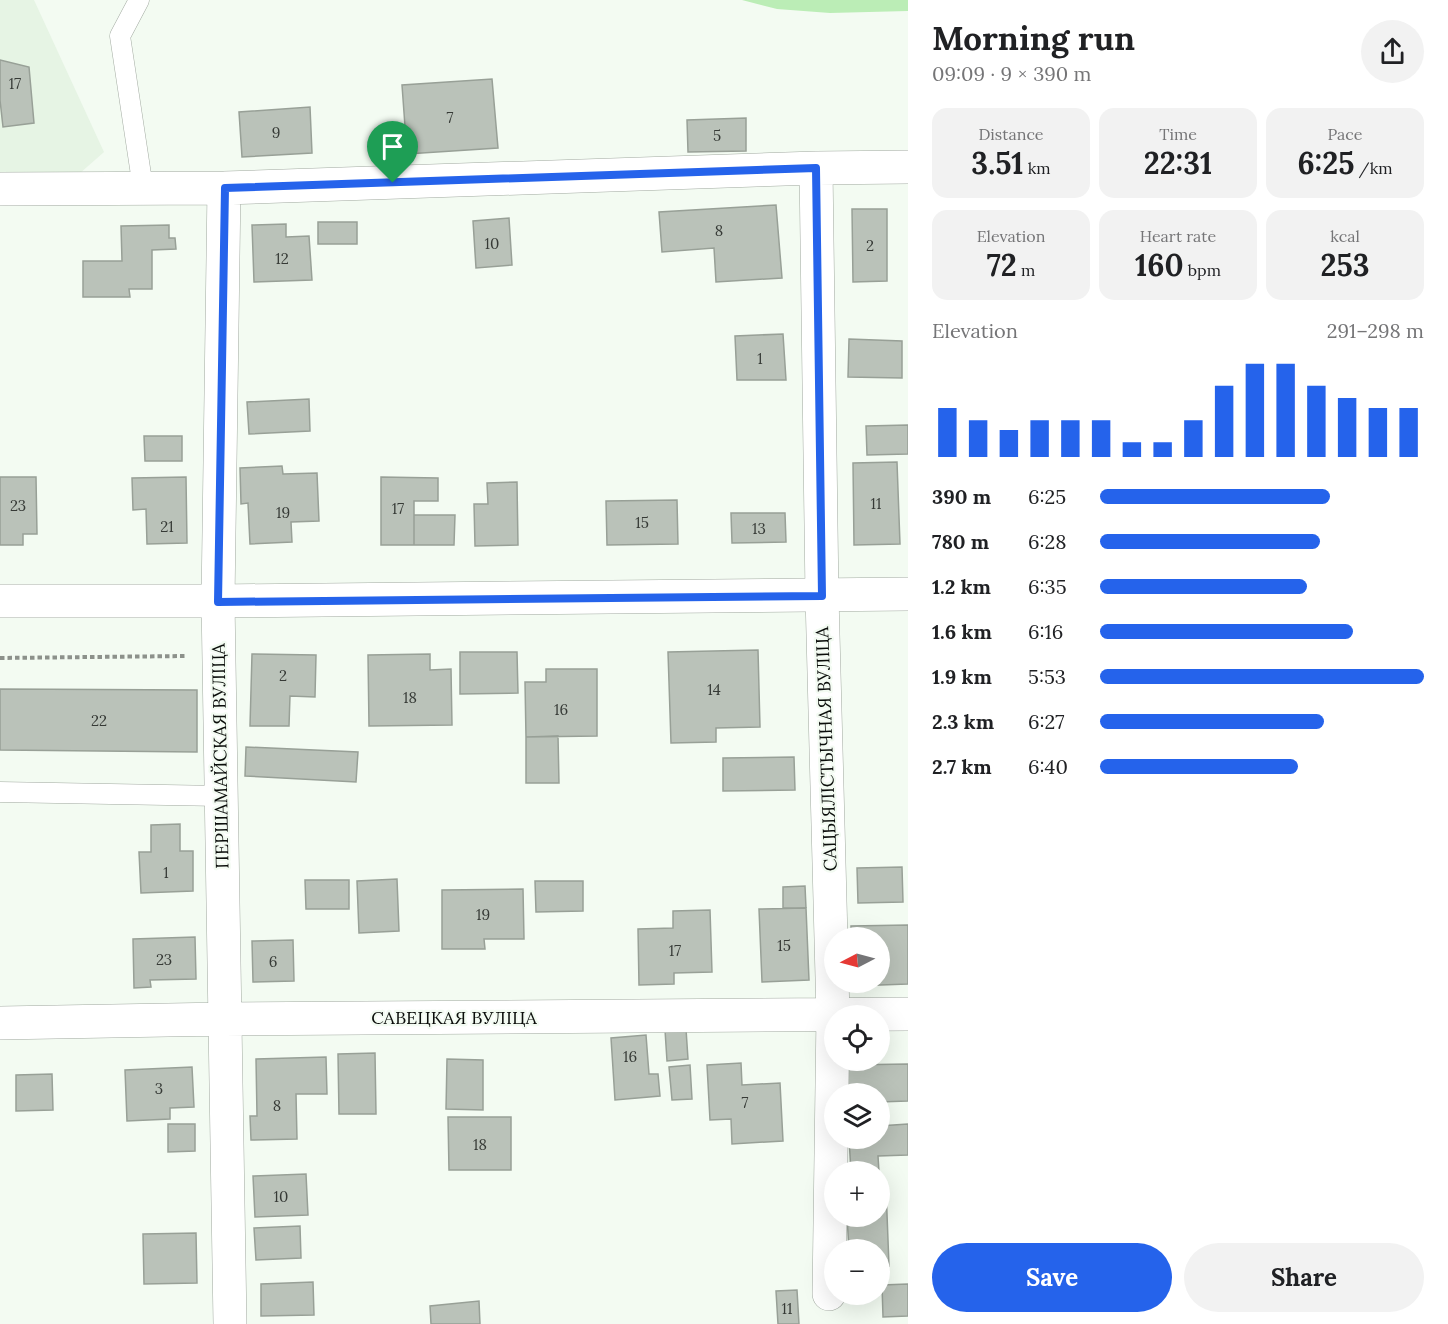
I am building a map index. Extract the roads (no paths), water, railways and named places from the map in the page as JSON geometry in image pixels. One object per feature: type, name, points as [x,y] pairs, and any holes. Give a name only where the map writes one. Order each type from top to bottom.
[{"type":"street","points":[[0,189],[225,188],[816,168],[908,167]]},
{"type":"street","name":"САЦЫЯЛІСТЫЧНАЯ ВУЛІЦА","points":[[816,168],[822,596],[833,1005]]},
{"type":"street","name":"ПЕРШАМАЙСКАЯ ВУЛІЦА","points":[[225,188],[218,656],[230,1324]]},
{"type":"street","points":[[0,601],[218,602],[908,594]]},
{"type":"street","name":"САВЕЦКАЯ ВУЛІЦА","points":[[890,1014],[908,1014]]},
{"type":"street","name":"САВЕЦКАЯ ВУЛІЦА","points":[[0,1023],[224,1018],[824,1015]]},
{"type":"street","name":"САЦЫЯЛІСТЫЧНАЯ ВУЛІЦА","points":[[830,1239],[832,1071]]},
{"type":"lane","points":[[139,0],[120,36],[143,188]]},
{"type":"lane","points":[[0,792],[221,796]]}]
